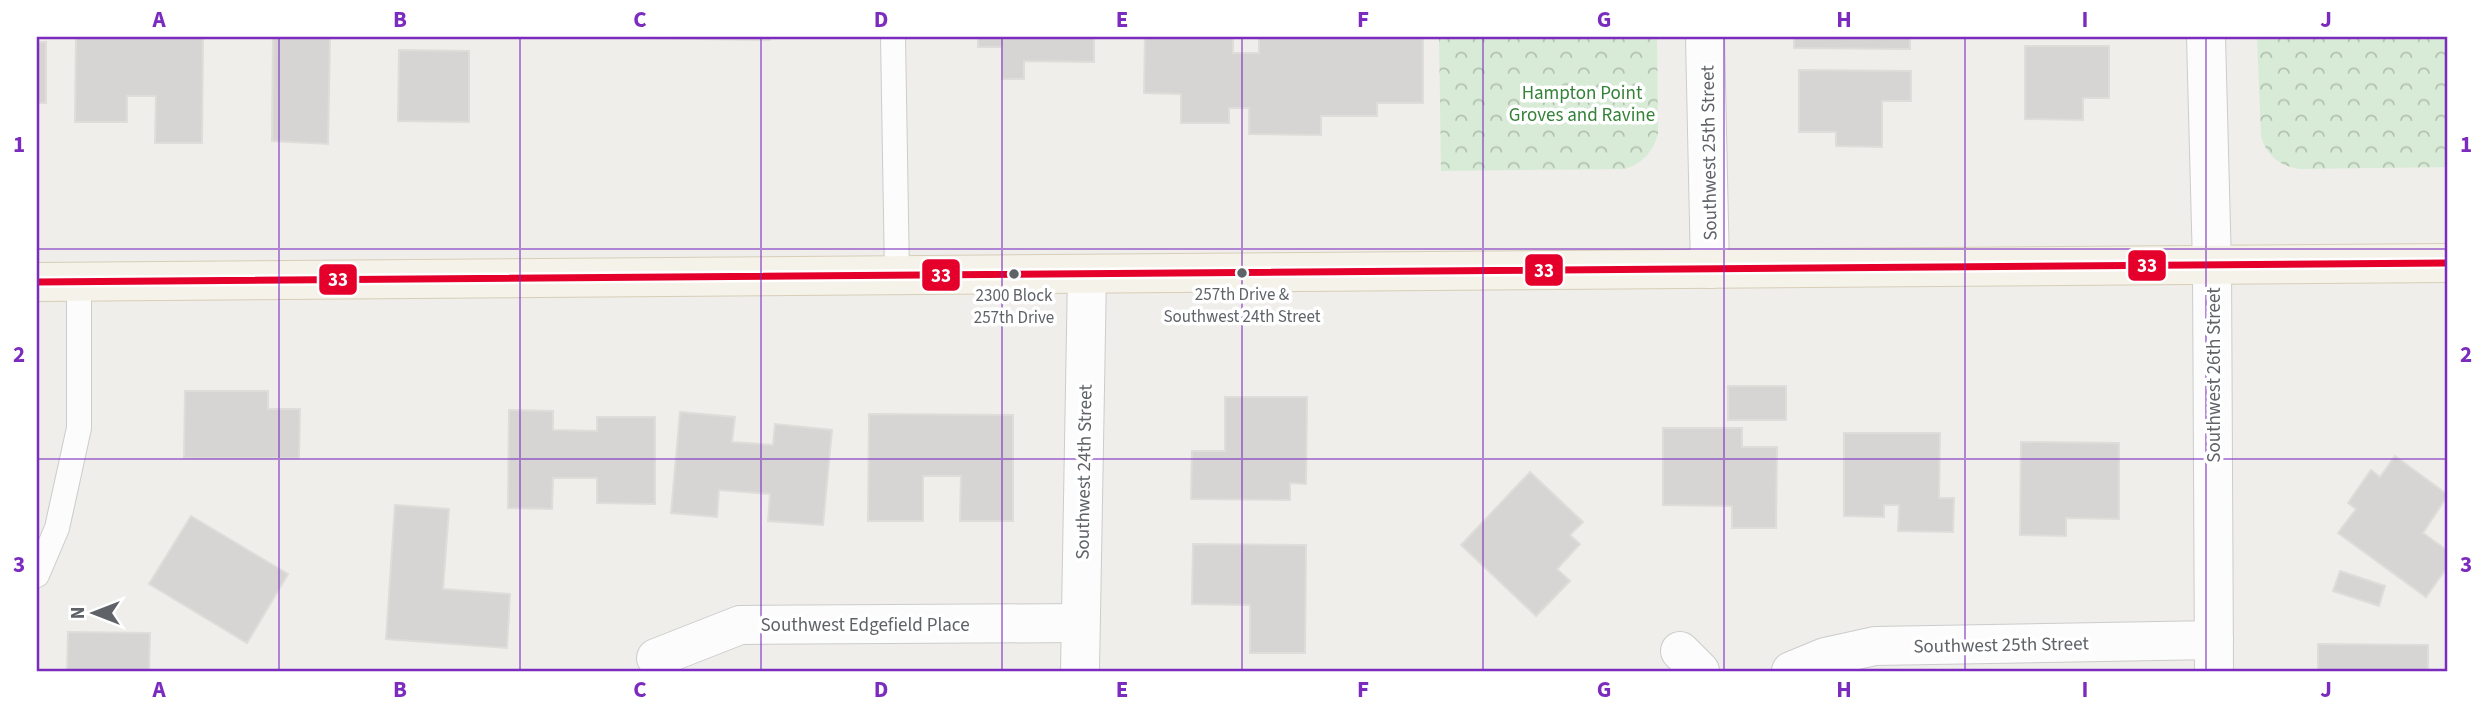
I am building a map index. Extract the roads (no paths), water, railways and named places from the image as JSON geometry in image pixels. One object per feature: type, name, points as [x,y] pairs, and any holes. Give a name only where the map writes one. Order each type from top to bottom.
[{"type":"main road","points":[[37,282],[2448,264]]},
{"type":"street","name":"Southwest 25th Street","points":[[1705,37],[1710,269]]},
{"type":"street","name":"Southwest 26th Street","points":[[2206,37],[2212,265],[2214,656]]},
{"type":"street","name":"Southwest 24th Street","points":[[1080,671],[1087,274]]},
{"type":"street","name":"Southwest Edgefield Place","points":[[656,658],[740,625],[1080,623]]},
{"type":"street","name":"Southwest 25th Street","points":[[1791,671],[1825,657],[1875,646],[2214,656]]},
{"type":"lane","points":[[892,37],[897,275]]},
{"type":"lane","points":[[37,575],[57,528],[79,428],[79,281]]},
{"type":"place","name":"257th Drive & Southwest 24th Street","points":[[1242,273]]},
{"type":"place","name":"2300 Block 257th Drive","points":[[1014,274]]},
{"type":"park label","name":"Hampton Point Groves and Ravine","points":[[1582,103]]}]
